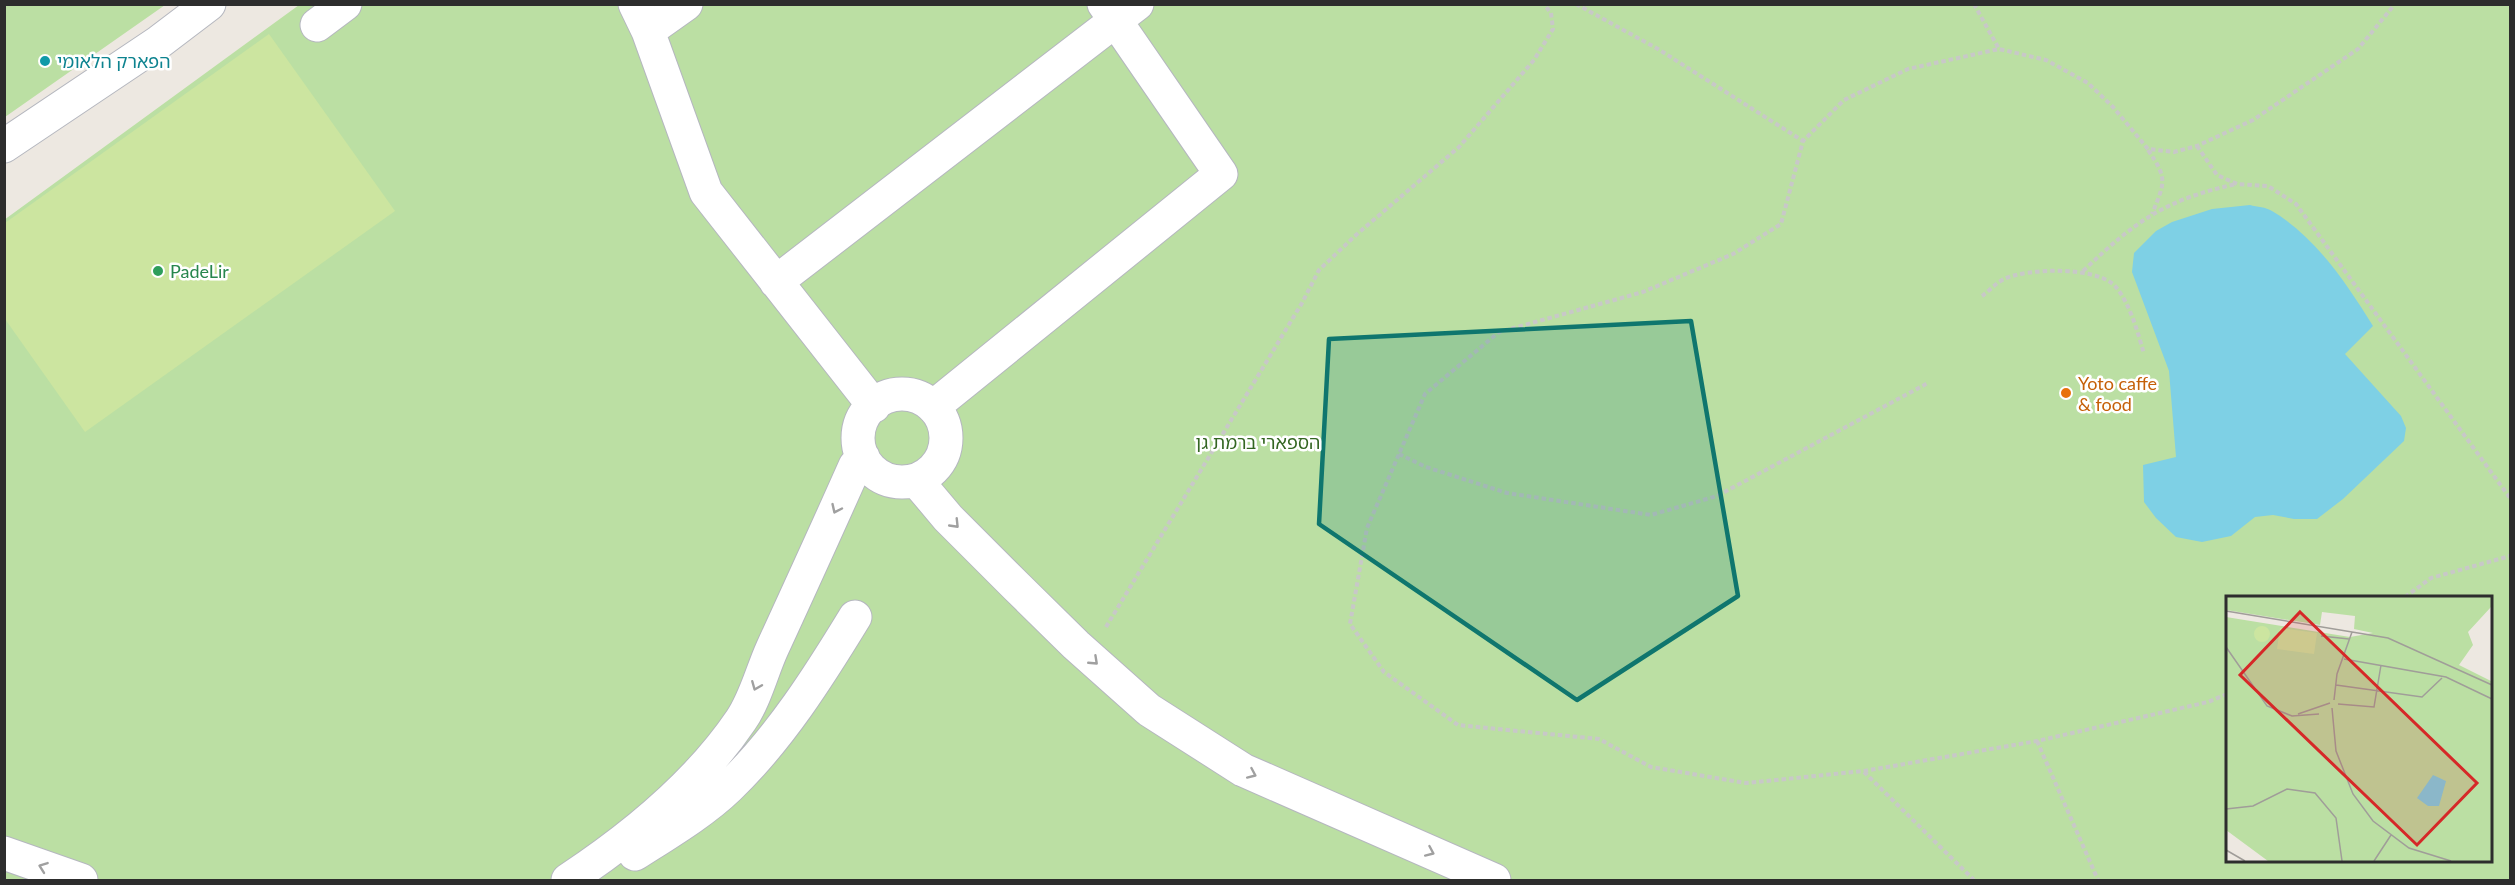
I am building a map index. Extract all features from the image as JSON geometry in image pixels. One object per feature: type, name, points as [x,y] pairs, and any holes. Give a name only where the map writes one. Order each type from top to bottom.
[{"type":"lane","points":[[4,146],[159,42],[209,4]]},
{"type":"lane","points":[[317,25],[345,4]]},
{"type":"lane","points":[[686,4],[642,18],[706,192],[874,406]]},
{"type":"lane","points":[[776,282],[1118,10],[1221,174],[933,406]]},
{"type":"lane","points":[[895,395],[909,395],[933,406],[943,420],[946,435],[945,449],[939,463],[930,473],[916,480],[902,483],[887,480],[875,473],[863,457],[859,435],[862,420],[874,406],[895,395]]},
{"type":"lane","points":[[568,880],[600,859],[661,810],[705,766],[743,718],[820,542],[855,466],[863,457]]},
{"type":"lane","points":[[916,480],[948,518],[1083,652],[1149,710],[1243,770],[1494,880]]},
{"type":"lane","points":[[590,880],[675,828],[729,788],[813,686],[855,617]]},
{"type":"lane","points":[[4,854],[81,880]]},
{"type":"path","points":[[1083,652],[1102,632],[1143,570],[1302,303],[1319,270],[1356,235],[1459,147],[1534,60],[1553,29],[1551,13],[1545,4]]},
{"type":"path","points":[[1576,4],[1658,49],[1803,141]]},
{"type":"path","points":[[1974,4],[1999,49]]},
{"type":"path","points":[[2148,149],[2174,152],[2197,146],[2253,120],[2358,49],[2395,4]]},
{"type":"path","points":[[2152,215],[2161,191],[2163,172],[2148,149],[2113,107],[2088,83],[2046,60],[1999,49],[1908,69],[1844,100],[1803,141],[1781,224],[1733,254],[1643,292],[1499,332],[1425,394],[1367,528],[1350,624],[1384,672],[1458,725],[1599,739],[1651,767],[1746,783],[1864,771],[2037,741],[2208,702],[2226,694]]},
{"type":"path","points":[[2197,146],[2217,175],[2237,184]]},
{"type":"path","points":[[2084,271],[2125,232],[2174,201],[2237,184],[2268,186],[2296,204],[2511,498]]},
{"type":"path","points":[[1982,296],[2005,279],[2040,272],[2084,271],[2099,276],[2115,286],[2139,335],[2144,354]]},
{"type":"path","points":[[1399,454],[1426,467],[1507,493],[1651,515],[1717,496],[1928,383]]},
{"type":"path","points":[[2406,596],[2431,578],[2511,556]]},
{"type":"path","points":[[2037,741],[2098,880]]},
{"type":"path","points":[[1864,771],[1974,880]]},
{"type":"highlighted area","points":[[1691,321],[1738,596],[1577,700],[1319,524],[1329,339]]},
{"type":"green space","name":"הפארק הלאומי","points":[[5,4],[165,4],[165,5],[5,117]]},
{"type":"green space","name":"הספארי ברמת גן","points":[[299,5],[2510,5],[2510,880],[5,880],[4,220]]},
{"type":"green space","name":"PadeLir","points":[[269,34],[395,211],[85,432],[5,319],[5,223]]},
{"type":"water","points":[[2250,205],[2270,210],[2288,221],[2316,247],[2352,294],[2373,326],[2345,354],[2401,416],[2406,428],[2404,441],[2343,499],[2317,519],[2294,519],[2273,515],[2255,517],[2231,536],[2202,542],[2176,537],[2156,518],[2144,502],[2143,465],[2176,457],[2169,371],[2132,272],[2134,253],[2156,231],[2172,222],[2212,209]]},
{"type":"place","name":"הפארק הלאומי","points":[[45,61]]},
{"type":"place","name":"PadeLir","points":[[158,271]]},
{"type":"place","name":"Yoto caffe & food","points":[[2066,393]]}]
